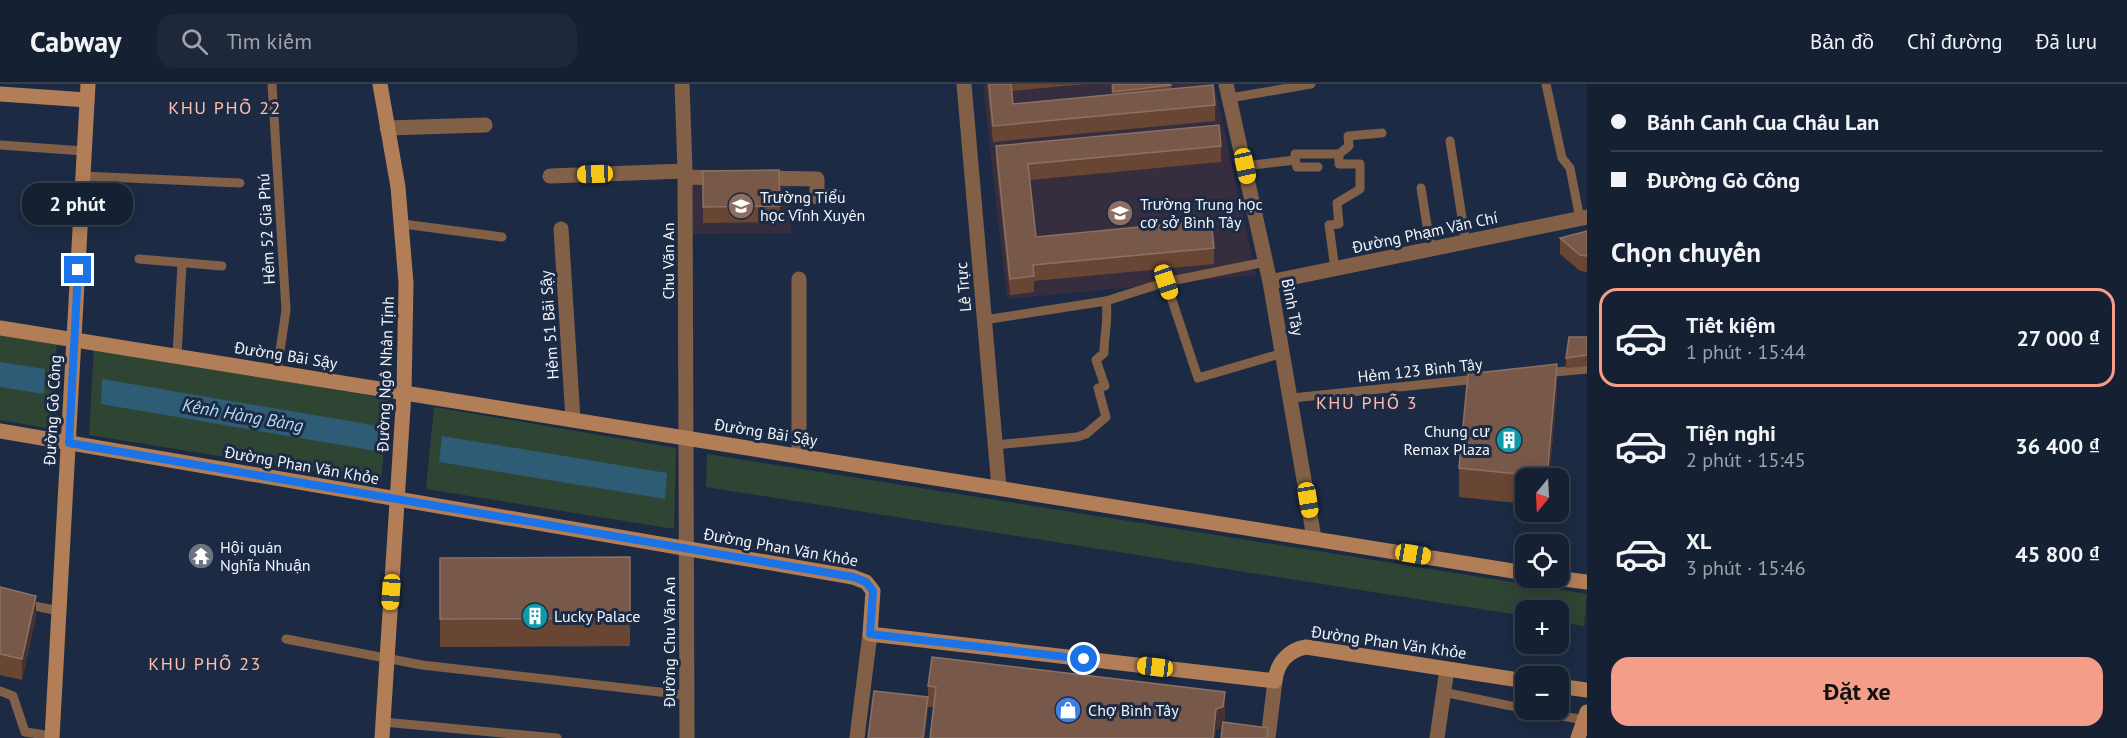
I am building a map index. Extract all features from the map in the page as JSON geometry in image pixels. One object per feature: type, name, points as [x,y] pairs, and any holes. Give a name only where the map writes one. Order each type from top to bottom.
[{"type":"street","name":"Đường Ngô Nhân Tịnh","points":[[380,84],[403,224],[406,283],[404,392],[382,738]]},
{"type":"street","name":"Chu Văn An","points":[[682,84],[687,438]]},
{"type":"street","name":"Lê Trực","points":[[964,84],[999,488]]},
{"type":"street","name":"Bình Tây","points":[[1228,91],[1270,282],[1292,398],[1314,538]]},
{"type":"street","points":[[0,94],[88,92]]},
{"type":"street","name":"Đường Gò Công","points":[[53,737],[88,92]]},
{"type":"street","points":[[387,128],[485,125]]},
{"type":"street","points":[[550,176],[685,174],[739,178],[817,179],[817,197],[836,197]]},
{"type":"street","name":"Đường Phạm Văn Chí","points":[[1270,282],[1584,218]]},
{"type":"street","name":"Hẻm 51 Bãi Sậy","points":[[561,229],[573,419]]},
{"type":"street","points":[[799,279],[799,456]]},
{"type":"street","name":"Đường Bãi Sậy","points":[[0,328],[1515,571]]},
{"type":"street","name":"Đường Phan Văn Khỏe","points":[[0,431],[860,579],[871,586],[874,596],[870,634]]},
{"type":"street","name":"Đường Chu Văn An","points":[[687,438],[687,738]]},
{"type":"street","points":[[1569,580],[1587,582]]},
{"type":"street","points":[[857,738],[870,634],[1275,681],[1269,738]]},
{"type":"street","name":"Đường Phan Văn Khỏe","points":[[1275,681],[1279,664],[1284,658],[1291,652],[1306,647],[1515,679]]},
{"type":"street","points":[[1437,738],[1447,669]]},
{"type":"street","points":[[1569,688],[1587,690]]},
{"type":"street","points":[[1578,738],[1586,716]]},
{"type":"lane","name":"Hẻm 52 Gia Phú","points":[[272,84],[286,310],[277,372]]},
{"type":"lane","points":[[1228,91],[1311,84]]},
{"type":"lane","points":[[1546,84],[1562,158],[1570,168],[1584,218]]},
{"type":"lane","points":[[1318,167],[1297,167],[1295,154],[1339,154],[1349,146],[1348,136],[1382,133]]},
{"type":"lane","points":[[1450,141],[1466,243]]},
{"type":"lane","points":[[0,145],[84,151]]},
{"type":"lane","points":[[1335,269],[1329,225],[1339,224],[1332,203],[1360,189],[1360,164],[1339,164],[1339,154]]},
{"type":"lane","points":[[1245,166],[1295,160]]},
{"type":"lane","points":[[83,176],[240,183]]},
{"type":"lane","points":[[1421,188],[1431,250]]},
{"type":"lane","points":[[403,224],[502,237]]},
{"type":"lane","points":[[139,259],[222,266]]},
{"type":"lane","points":[[984,320],[1106,301],[1166,282],[1265,262]]},
{"type":"lane","points":[[177,356],[182,263]]},
{"type":"lane","points":[[1166,282],[1198,378],[1283,352]]},
{"type":"lane","points":[[995,444],[1077,437],[1086,434],[1106,417],[1098,388],[1105,386],[1096,360],[1104,353],[1104,338],[1109,320],[1106,301]]},
{"type":"lane","points":[[1540,373],[1587,369]]},
{"type":"lane","name":"Hẻm 123 Bình Tây","points":[[1292,398],[1492,378]]},
{"type":"lane","points":[[0,598],[59,611]]},
{"type":"lane","points":[[286,639],[422,665],[686,695]]},
{"type":"lane","points":[[0,691],[13,696],[25,732],[53,737]]},
{"type":"lane","points":[[1443,692],[1515,706]]},
{"type":"lane","points":[[1569,714],[1586,716]]},
{"type":"lane","points":[[383,722],[557,738]]},
{"type":"shaded area","points":[[983,84],[1214,84],[1223,123],[990,149]]},
{"type":"shaded area","name":"Trường Trung học cơ sở Bình Tây","points":[[1223,124],[1256,275],[1007,299],[990,150]]},
{"type":"shaded area","name":"Trường Tiểu học Vĩnh Xuyên","points":[[790,177],[791,233],[693,234],[692,179]]},
{"type":"green space","points":[[0,332],[57,341],[52,429],[0,420]]},
{"type":"green space","points":[[94,348],[388,399],[381,482],[89,435]]},
{"type":"green space","points":[[434,407],[676,448],[674,529],[426,489]]},
{"type":"green space","points":[[707,454],[1515,583],[1515,588],[1549,588],[1587,594],[1584,626],[1569,624],[1569,600],[1515,600],[1515,614],[706,487]]},
{"type":"water","points":[[0,362],[45,369],[44,394],[0,387]]},
{"type":"water","name":"Kênh Hàng Bàng","points":[[102,379],[384,427],[382,452],[101,404]]},
{"type":"water","points":[[442,436],[667,473],[665,499],[439,462]]},
{"type":"building","points":[[989,84],[1011,84],[1013,104],[1213,85],[1215,105],[993,126]]},
{"type":"building","points":[[1113,84],[1171,84],[1171,85],[1113,92]]},
{"type":"building","points":[[1219,125],[1221,146],[1028,164],[1036,237],[1211,220],[1214,248],[1033,265],[1034,276],[1010,279],[996,146]]},
{"type":"building","points":[[779,170],[780,206],[703,207],[703,171]]},
{"type":"building","points":[[1587,231],[1587,256],[1580,255],[1560,238]]},
{"type":"building","points":[[1569,337],[1587,337],[1587,355],[1566,358]]},
{"type":"building","name":"Chung cư Remax Plaza","points":[[1557,364],[1548,468],[1515,468],[1515,474],[1459,468],[1468,374]]},
{"type":"building","points":[[630,557],[630,618],[440,619],[440,558]]},
{"type":"building","points":[[0,587],[36,596],[22,659],[0,654]]},
{"type":"building","name":"Chợ Bình Tây","points":[[932,657],[1225,692],[1223,707],[1216,709],[1213,738],[930,738],[936,687],[928,686]]},
{"type":"building","points":[[874,691],[928,697],[923,738],[868,738]]},
{"type":"building","points":[[1223,722],[1268,728],[1267,738],[1221,738]]},
{"type":"place","name":"Trường Tiểu học Vĩnh Xuyên","points":[[741,206]]},
{"type":"place","name":"Trường Trung học cơ sở Bình Tây","points":[[1120,213]]},
{"type":"place","name":"Chung cư Remax Plaza","points":[[1509,440]]},
{"type":"place","name":"Hội quán Nghĩa Nhuận","points":[[201,556]]},
{"type":"place","name":"Lucky Palace","points":[[535,616]]},
{"type":"place","name":"Chợ Bình Tây","points":[[1068,710]]},
{"type":"district","name":"KHU PHỐ 22","points":[[225,107]]},
{"type":"district","name":"KHU PHỐ 3","points":[[1367,402]]},
{"type":"district","name":"KHU PHỐ 23","points":[[205,663]]},
{"type":"route","points":[[78,270],[69,443],[853,577],[866,582],[873,591],[870,634],[1084,659]]}]
